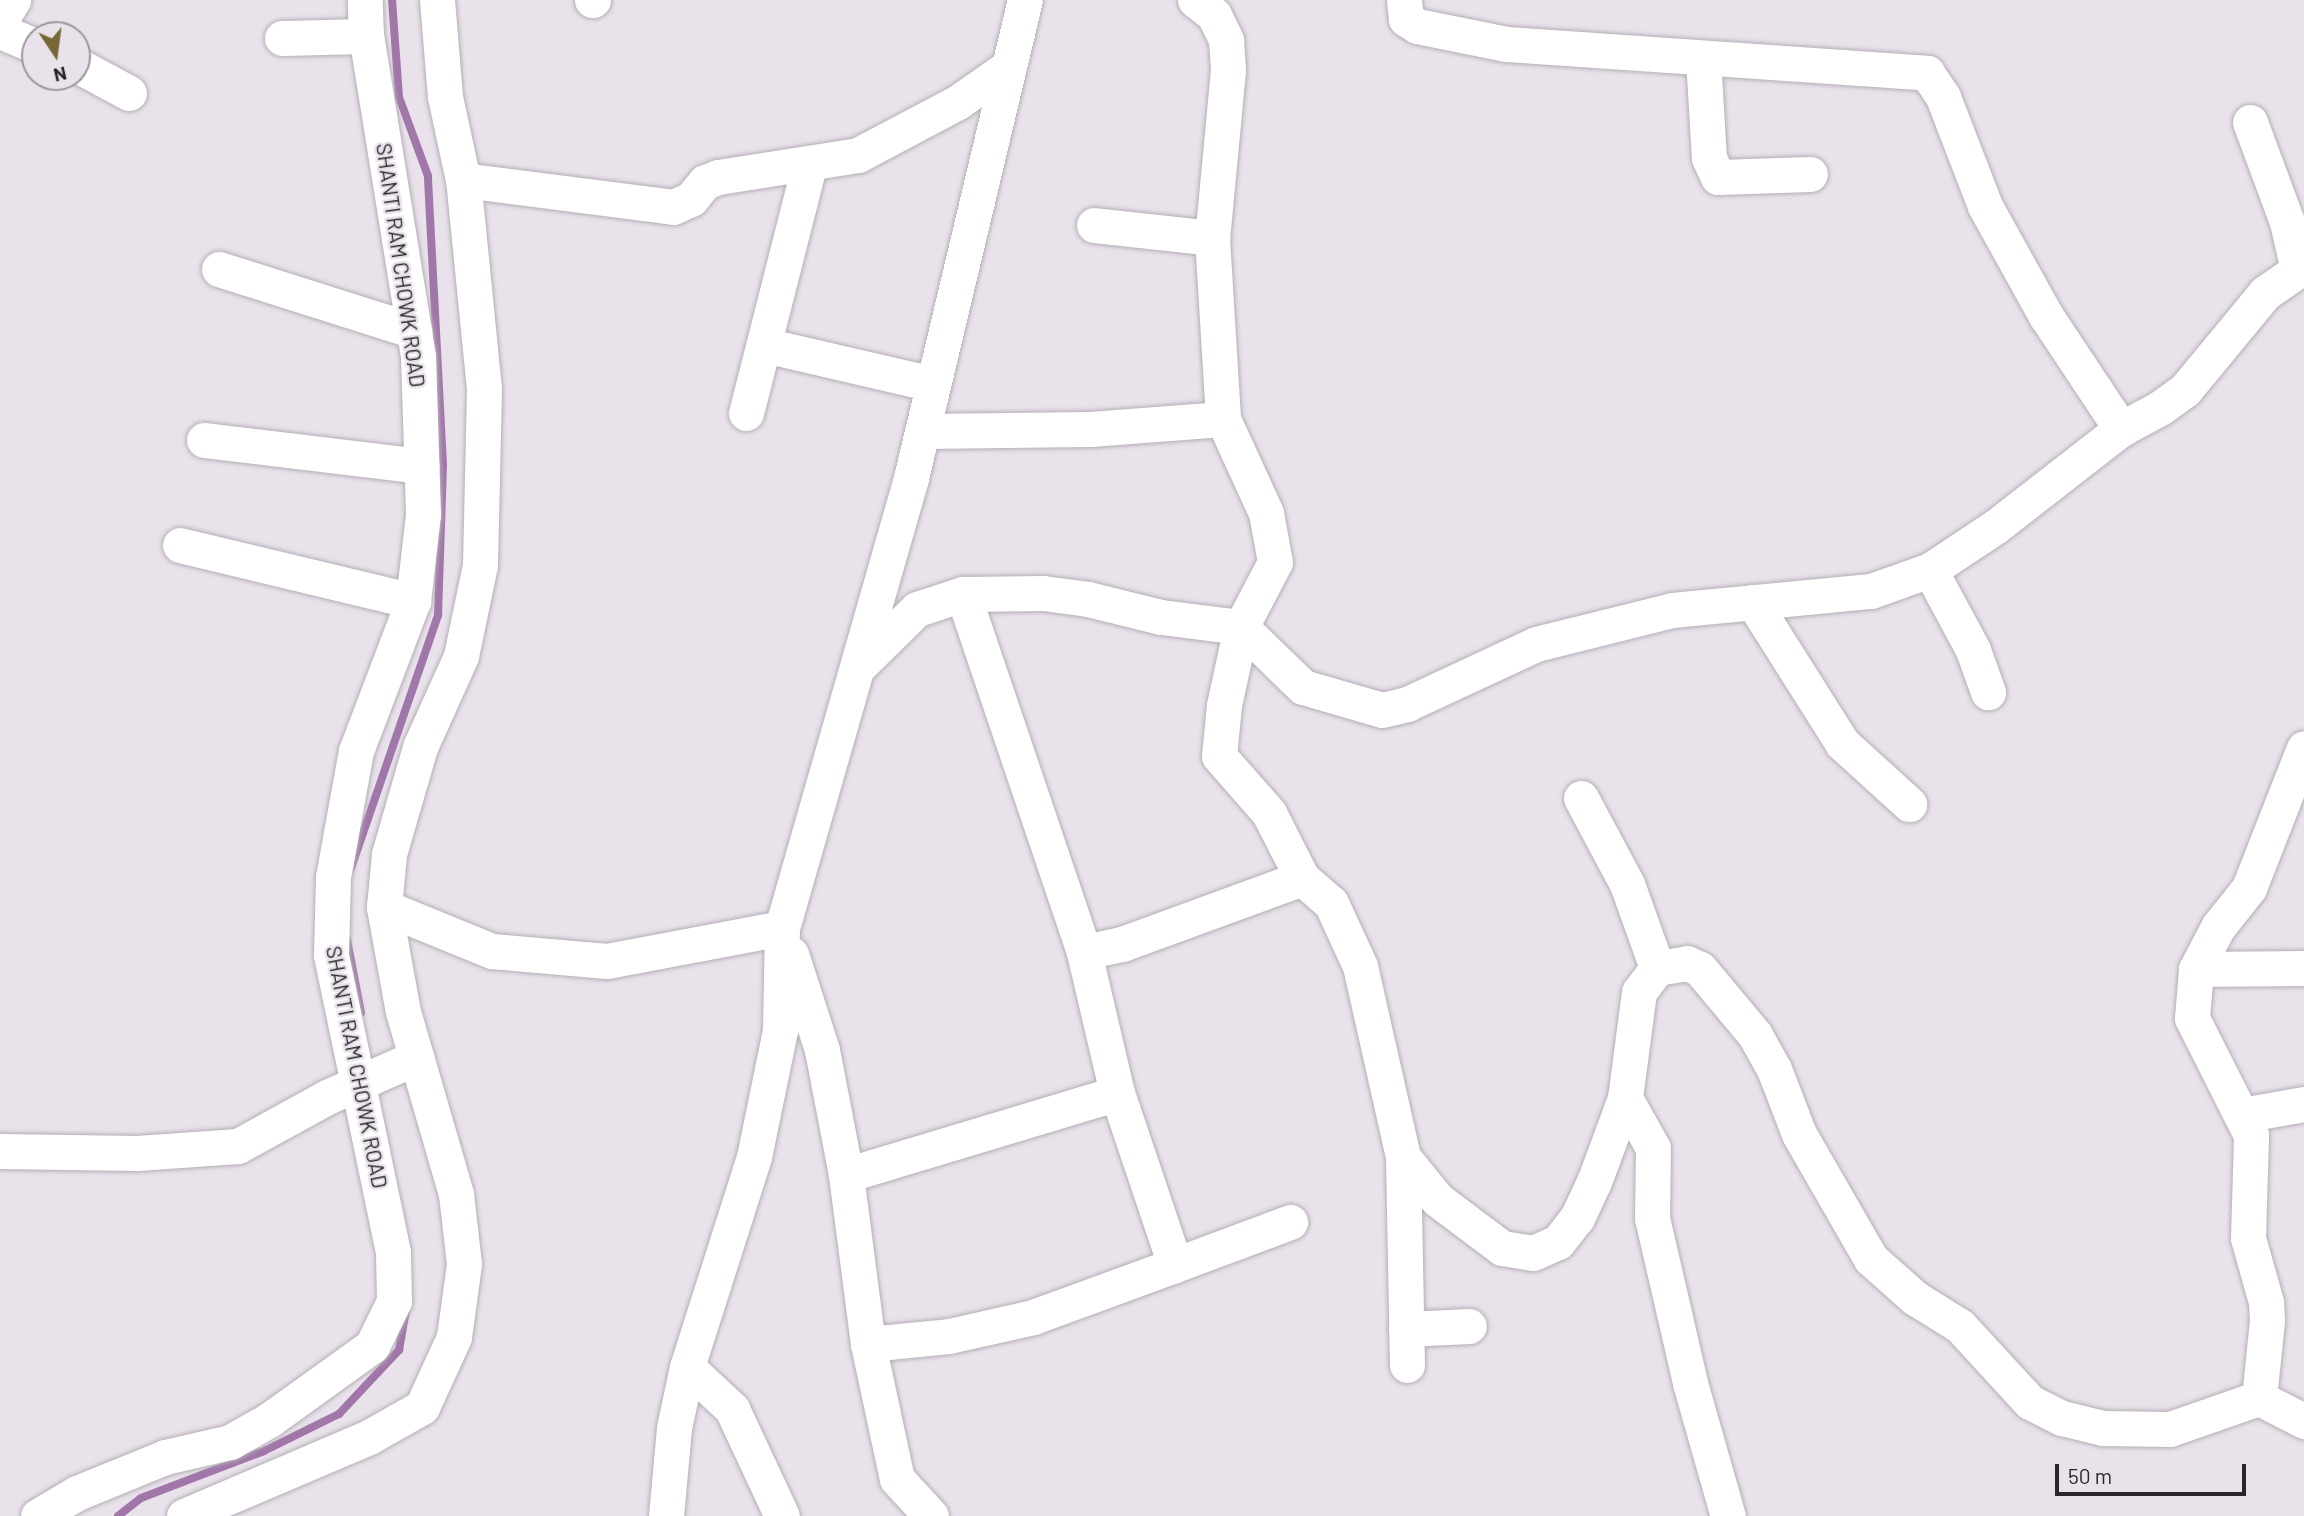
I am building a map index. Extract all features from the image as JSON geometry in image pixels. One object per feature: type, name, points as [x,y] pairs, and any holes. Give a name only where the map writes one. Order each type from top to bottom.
[{"type":"street","points":[[0,21],[13,0]]},
{"type":"street","name":"SHANTI RAM CHOWK ROAD","points":[[38,1516],[77,1493],[165,1457],[230,1442],[329,1381],[372,1346],[394,1301],[393,1252],[361,1080],[331,954],[333,877],[356,751],[413,601],[422,514],[414,331],[366,36],[365,0]]},
{"type":"street","points":[[184,1516],[369,1437],[422,1407],[454,1337],[464,1264],[456,1194],[407,1060],[402,1012],[384,906],[393,841],[420,747],[461,656],[480,565],[484,389],[463,180],[446,97],[437,0]]},
{"type":"street","points":[[666,1516],[674,1428],[688,1367],[754,1157],[780,1030],[782,928],[861,664],[922,430],[1026,0]]},
{"type":"street","points":[[1195,0],[1214,15],[1226,40],[1228,70],[1212,238],[1223,419],[1266,513],[1275,562],[1241,627],[1224,705],[1219,756],[1269,813],[1302,878],[1331,903],[1360,966],[1403,1157],[1407,1365]]},
{"type":"street","points":[[1404,0],[1406,19],[1417,26],[1493,41],[1565,51],[1927,73],[1943,97],[1984,206],[2046,316],[2121,429]]},
{"type":"street","points":[[0,31],[21,40]]},
{"type":"street","points":[[282,38],[366,36]]},
{"type":"street","points":[[1703,58],[1709,158],[1718,177],[1810,174]]},
{"type":"street","points":[[463,180],[673,207],[691,199],[705,182],[718,177],[809,166],[858,155],[908,131],[1008,67]]},
{"type":"street","points":[[91,73],[129,93]]},
{"type":"street","points":[[861,664],[918,609],[963,594],[1043,593],[1088,599],[1161,617],[1241,627],[1303,687],[1382,710],[1407,704],[1536,644],[1672,610],[1871,590],[1930,570],[1994,527],[2121,429],[2185,390],[2264,293],[2301,268],[2250,122]]},
{"type":"street","points":[[746,413],[809,166]]},
{"type":"street","points":[[1094,225],[1212,238]]},
{"type":"street","points":[[219,269],[414,331]]},
{"type":"street","points":[[764,345],[933,384]]},
{"type":"street","points":[[922,430],[1090,429],[1223,419]]},
{"type":"street","points":[[204,440],[421,466]]},
{"type":"street","points":[[180,545],[413,601]]},
{"type":"street","points":[[1930,570],[1973,650],[1988,692]]},
{"type":"street","points":[[963,594],[1084,951],[1117,1093],[1175,1265]]},
{"type":"street","points":[[1753,602],[1842,743],[1909,804]]},
{"type":"street","points":[[2259,1398],[2266,1302],[2248,1238],[2252,1152],[2242,1115],[2192,1018],[2196,969],[2218,928],[2249,888],[2304,748]]},
{"type":"street","points":[[1581,798],[1627,884],[1657,968]]},
{"type":"street","points":[[1084,951],[1122,944],[1302,878]]},
{"type":"street","points":[[384,906],[492,951],[607,961],[782,928]]},
{"type":"street","points":[[782,928],[822,1051],[846,1175],[868,1344],[897,1479],[931,1516]]},
{"type":"street","points":[[1403,1157],[1438,1200],[1477,1232],[1502,1248],[1533,1253],[1558,1242],[1577,1218],[1625,1098],[1639,992],[1657,968],[1687,963],[1700,969],[1755,1035],[1774,1069],[1799,1134],[1871,1259],[1915,1298],[1960,1326],[2029,1402],[2063,1418],[2135,1431],[2170,1429],[2259,1398],[2304,1421]]},
{"type":"street","points":[[2196,969],[2304,968]]},
{"type":"street","points":[[0,1151],[149,1153],[238,1146],[361,1080],[407,1060]]},
{"type":"street","points":[[846,1175],[1117,1093]]},
{"type":"street","points":[[1625,1098],[1653,1148],[1652,1218],[1690,1383],[1728,1516]]},
{"type":"street","points":[[2242,1115],[2304,1104]]},
{"type":"street","points":[[868,1344],[949,1336],[1032,1317],[1290,1222]]},
{"type":"street","points":[[1406,1329],[1469,1326]]},
{"type":"street","points":[[688,1367],[732,1409],[782,1516]]},
{"type":"waterway","points":[[351,868],[438,615],[443,465],[428,176],[399,97],[392,0]]},
{"type":"waterway","points":[[347,940],[361,1013]]},
{"type":"waterway","points":[[118,1516],[141,1498],[264,1451],[339,1414],[399,1350],[406,1311]]}]
